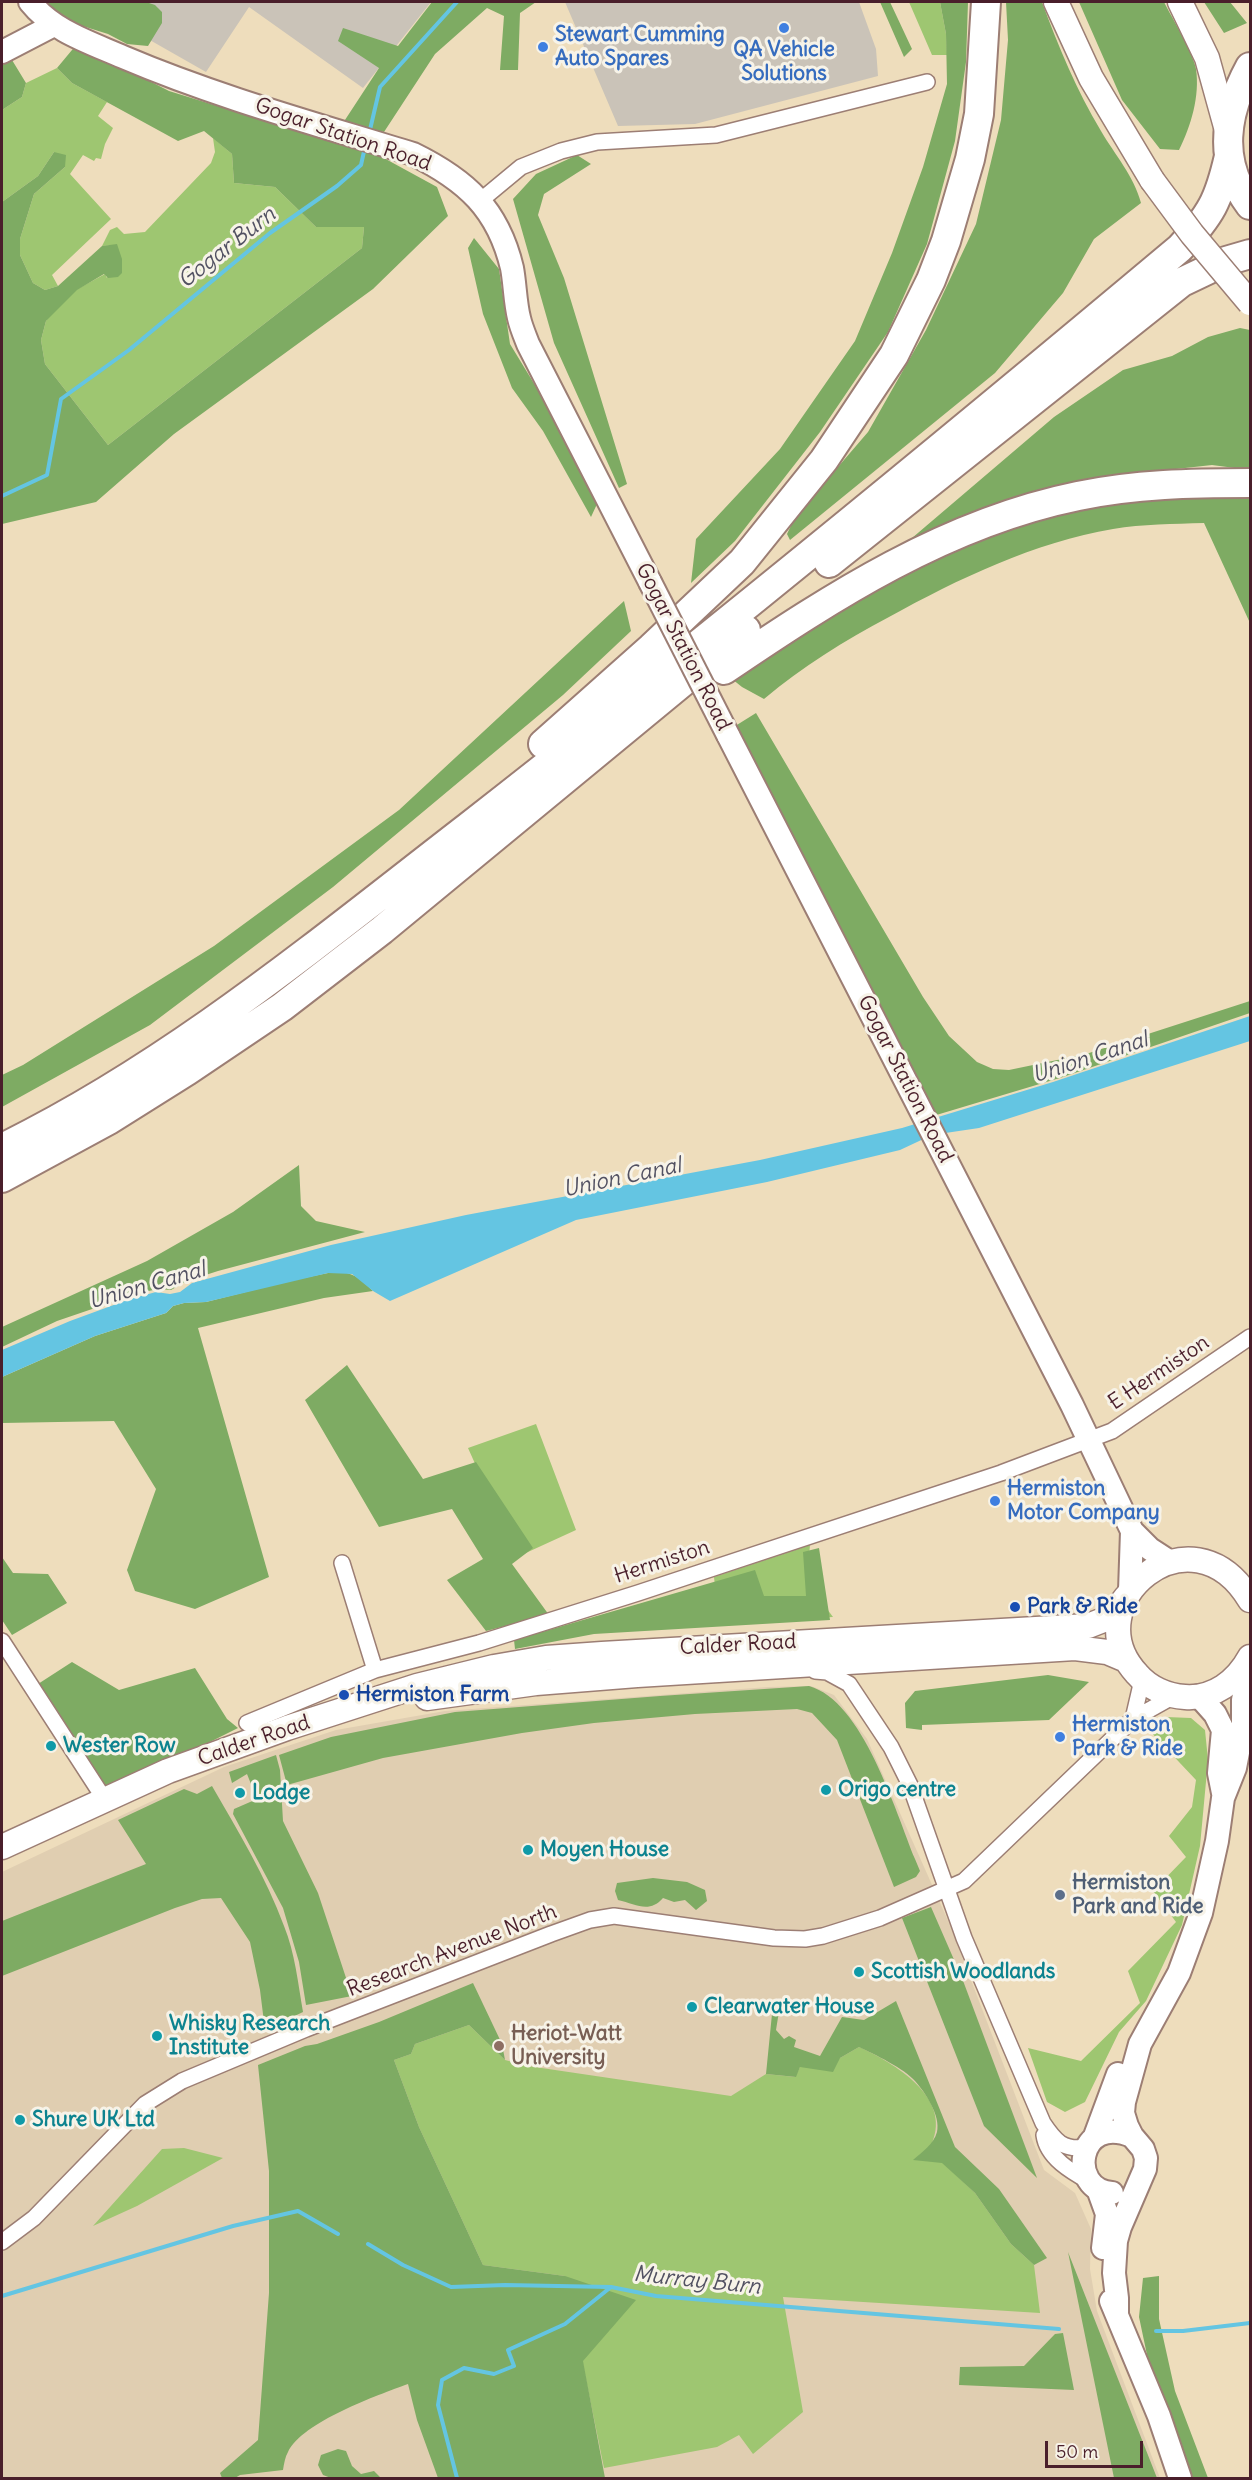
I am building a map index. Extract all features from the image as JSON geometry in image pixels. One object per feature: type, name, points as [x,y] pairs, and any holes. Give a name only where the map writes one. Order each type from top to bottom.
[{"type":"highway","points":[[298,959],[404,860],[585,708],[710,593],[760,542],[847,429],[912,322],[946,241],[970,159],[979,114],[986,2]]},
{"type":"highway","points":[[2,1148],[117,1085],[210,1023],[298,959],[757,597],[994,404],[1180,248],[1201,226],[1214,207],[1222,189],[1229,145],[1230,113],[1251,67]]},
{"type":"highway","points":[[1229,145],[1235,180],[1251,205]]},
{"type":"highway","points":[[382,930],[794,591],[1182,282],[1226,261],[1251,254]]},
{"type":"highway","points":[[2,1178],[109,1120],[187,1071],[282,1006],[722,671],[808,614],[903,559],[987,523],[1078,496],[1164,484],[1251,483]]},
{"type":"main road","points":[[1056,2],[1091,78],[1152,180],[1200,243],[1251,303]]},
{"type":"main road","points":[[1180,2],[1207,58],[1229,145]]},
{"type":"main road","points":[[1170,1562],[1190,1560],[1209,1563],[1232,1576],[1248,1591]]},
{"type":"main road","name":"Calder Road","points":[[2,1847],[65,1817],[207,1756],[417,1686],[494,1667],[546,1658],[1088,1626],[1111,1617],[1147,1573],[1170,1562]]},
{"type":"main road","points":[[1128,1594],[1121,1612],[1119,1629],[1121,1645],[1126,1660],[1142,1680],[1157,1690],[1174,1696],[1199,1696],[1216,1691],[1231,1682],[1243,1670],[1251,1657]]},
{"type":"main road","name":"Calder Road","points":[[344,1711],[536,1683],[758,1667],[1075,1648],[1107,1652],[1126,1660]]},
{"type":"street","name":"Gogar Station Road","points":[[30,2],[41,15],[69,34],[177,80],[413,154],[444,169],[480,201],[502,237],[512,268],[519,320],[528,344],[1090,1440],[1132,1531],[1150,1549],[1170,1562]]},
{"type":"street","points":[[2,52],[54,25]]},
{"type":"street","points":[[480,201],[520,167],[561,151],[597,142],[716,135],[927,82]]},
{"type":"street","name":"E Hermiston","points":[[1090,1440],[1112,1431],[1251,1337]]},
{"type":"street","name":"Hermiston","points":[[247,1723],[375,1670],[480,1643],[638,1593],[1001,1473],[1090,1440]]},
{"type":"street","name":"Gogar Station Road","points":[[1128,1594],[1132,1531]]},
{"type":"street","points":[[342,1563],[375,1670]]},
{"type":"street","points":[[2,1641],[105,1800]]},
{"type":"street","points":[[1117,2313],[1114,2273],[1116,2241],[1137,2184],[1145,2169],[1146,2158],[1143,2149],[1132,2136],[1123,2108],[1127,2085],[1140,2044],[1158,2015],[1192,1943],[1209,1885],[1223,1798],[1235,1768],[1247,1718],[1243,1700],[1251,1663]]},
{"type":"street","points":[[758,1667],[827,1672],[849,1684],[891,1747],[910,1785],[946,1890],[1043,2123],[1061,2145],[1073,2149],[1091,2142],[1100,2133],[1112,2130],[1132,2136]]},
{"type":"street","points":[[1133,1719],[1142,1680]]},
{"type":"street","name":"Research Avenue North","points":[[2,2242],[34,2218],[145,2104],[182,2081],[306,2029],[551,1934],[590,1920],[614,1916],[774,1938],[805,1939],[858,1926],[946,1890],[964,1881],[1133,1719],[1174,1696]]},
{"type":"street","points":[[1199,1696],[1215,1714],[1223,1730],[1219,1773],[1223,1798]]},
{"type":"street","points":[[1140,2044],[1126,2056],[1120,2067],[1083,2166],[1107,2214],[1103,2250],[1106,2290],[1159,2416],[1180,2478]]},
{"type":"street","points":[[1043,2123],[1044,2140],[1058,2161],[1094,2185],[1106,2192],[1121,2192],[1137,2184]]},
{"type":"shaded area","points":[[63,2],[431,2],[363,88],[249,7],[206,72],[148,39]]},
{"type":"shaded area","points":[[565,2],[859,2],[876,49],[878,76],[695,124],[618,126]]},
{"type":"shaded area","name":"Heriot-Watt University","points":[[811,1686],[834,1695],[867,1739],[949,1923],[1044,2170],[1075,2193],[1091,2229],[1090,2269],[1097,2311],[1160,2478],[2,2478],[2,1872],[224,1767],[336,1730],[445,1711],[768,1687]]},
{"type":"green space","points":[[42,2],[146,2],[155,5],[162,12],[162,23],[148,46],[127,44],[108,34],[73,23]]},
{"type":"green space","points":[[432,2],[536,2],[520,13],[518,70],[500,70],[504,16],[487,8],[435,54],[384,132],[343,123],[379,68],[338,41],[343,28],[398,46]]},
{"type":"green space","points":[[880,2],[890,2],[912,49],[904,57]]},
{"type":"green space","points":[[909,2],[940,2],[947,55],[932,55]]},
{"type":"green space","points":[[940,2],[968,2],[966,62],[955,141],[927,244],[888,332],[820,432],[735,541],[691,583],[696,539],[780,449],[855,341],[892,253],[923,167],[947,84],[946,34]]},
{"type":"green space","points":[[1006,2],[1042,2],[1076,84],[1092,116],[1129,175],[1141,203],[1094,239],[1063,293],[995,373],[790,540],[787,534],[795,517],[868,432],[926,330],[976,224],[1001,120],[1008,40]]},
{"type":"green space","points":[[1079,2],[1164,2],[1187,45],[1196,69],[1197,90],[1194,111],[1179,150],[1160,149],[1122,100]]},
{"type":"green space","points":[[1204,2],[1230,2],[1247,23],[1224,33]]},
{"type":"green space","points":[[77,44],[169,91],[382,157],[437,187],[448,216],[373,289],[174,434],[96,502],[2,524],[2,202],[38,176],[54,152],[66,155],[65,167],[34,194],[20,239],[20,255],[33,283],[45,290],[58,286],[102,246],[117,244],[122,259],[122,273],[118,277],[108,278],[104,274],[77,290],[46,321],[41,340],[45,364],[108,445],[362,248],[364,227],[316,227],[275,187],[234,183],[232,154],[204,131],[178,141],[72,83],[57,68]]},
{"type":"green space","points":[[12,60],[26,83],[22,97],[2,110],[2,65]]},
{"type":"green space","points":[[57,68],[72,83],[107,102],[98,116],[113,128],[101,159],[96,158],[94,161],[83,155],[70,174],[111,219],[52,275],[58,286],[45,290],[33,283],[20,255],[20,239],[34,194],[65,167],[54,152],[38,176],[2,202],[2,110],[22,97],[26,83]]},
{"type":"green space","points":[[213,138],[232,154],[234,183],[275,187],[316,227],[364,227],[362,248],[108,445],[45,364],[41,340],[46,321],[61,298],[105,274],[107,278],[117,245],[102,246],[110,230],[117,227],[124,234],[145,232],[211,163],[215,152]]},
{"type":"green space","points":[[577,155],[591,164],[544,194],[538,215],[564,278],[627,484],[619,488],[554,343],[513,199],[536,174]]},
{"type":"green space","points":[[474,238],[499,269],[510,344],[558,423],[597,504],[591,517],[543,431],[512,388],[483,314],[468,248]]},
{"type":"green space","points":[[1240,328],[1250,330],[1250,470],[1212,465],[1131,474],[905,544],[1054,417],[1123,370],[1172,356],[1208,337]]},
{"type":"green space","points":[[1250,483],[1250,623],[1204,523],[1136,526],[1084,535],[1055,543],[970,576],[915,603],[840,645],[764,699],[742,687],[722,671],[987,523]]},
{"type":"green space","points":[[624,601],[631,631],[563,695],[333,887],[150,1025],[2,1107],[2,1075],[23,1065],[214,946],[399,810]]},
{"type":"green space","points":[[756,713],[923,997],[949,1036],[977,1062],[993,1069],[1009,1070],[1086,1054],[1250,1001],[1250,1013],[1063,1077],[933,1116],[732,728]]},
{"type":"green space","points":[[299,1165],[301,1206],[316,1221],[365,1232],[218,1271],[187,1281],[171,1290],[158,1289],[139,1293],[57,1321],[2,1347],[2,1327],[147,1261],[233,1212]]},
{"type":"green space","points":[[342,1272],[359,1278],[373,1291],[324,1298],[198,1328],[269,1577],[195,1609],[135,1591],[127,1570],[156,1489],[114,1421],[2,1423],[2,1377],[95,1336],[166,1313],[173,1306],[206,1302],[289,1281]]},
{"type":"green space","points":[[347,1365],[423,1479],[476,1462],[533,1548],[512,1564],[549,1615],[486,1631],[447,1580],[483,1559],[452,1509],[379,1527],[305,1400]]},
{"type":"green space","points":[[536,1424],[576,1530],[517,1557],[468,1448]]},
{"type":"green space","points":[[810,1545],[809,1556],[818,1597],[833,1617],[719,1622],[714,1577]]},
{"type":"green space","points":[[819,1548],[830,1620],[594,1634],[515,1649],[514,1640],[755,1570],[764,1596],[806,1596],[803,1552]]},
{"type":"green space","points":[[2,1557],[13,1573],[48,1574],[67,1603],[12,1635],[2,1620]]},
{"type":"green space","points":[[72,1662],[119,1690],[195,1668],[227,1719],[238,1728],[204,1745],[103,1787],[38,1684]]},
{"type":"green space","points":[[1048,1675],[1089,1682],[1049,1720],[922,1725],[922,1730],[906,1728],[905,1703],[915,1691]]},
{"type":"green space","points":[[809,1686],[828,1696],[846,1712],[861,1734],[887,1787],[920,1871],[916,1877],[894,1887],[837,1740],[812,1713],[797,1709],[695,1714],[594,1723],[522,1733],[383,1758],[287,1785],[279,1755],[331,1737],[455,1712]]},
{"type":"green space","points":[[1166,1717],[1191,1718],[1205,1730],[1208,1760],[1200,1846],[1182,1925],[1146,2001],[1119,2032],[1085,2102],[1065,2112],[1047,2102],[1028,2048],[1081,2061],[1140,2003],[1128,1971],[1176,1922],[1153,1891],[1186,1857],[1169,1836],[1192,1807],[1196,1780],[1146,1727]]},
{"type":"green space","points":[[276,1755],[280,1770],[283,1821],[318,1893],[352,1996],[306,2005],[299,1962],[283,1908],[233,1814],[234,1809],[257,1799],[247,1774],[232,1783],[229,1772]]},
{"type":"green space","points":[[212,1786],[251,1855],[277,1908],[291,1947],[303,2012],[265,2030],[250,1942],[221,1898],[202,1899],[175,1908],[2,1976],[2,1921],[146,1864],[118,1820],[184,1789],[197,1794]]},
{"type":"green space","points":[[653,1878],[687,1882],[705,1890],[707,1901],[696,1910],[685,1900],[674,1902],[663,1898],[653,1906],[647,1907],[618,1900],[615,1891],[617,1883]]},
{"type":"green space","points":[[931,1907],[962,1978],[1037,2178],[984,2126],[902,1918]]},
{"type":"green space","points":[[473,1983],[502,2044],[505,2060],[469,2025],[415,2044],[411,2054],[394,2060],[419,2127],[483,2265],[565,2276],[636,2300],[583,2361],[605,2478],[438,2478],[417,2420],[408,2384],[342,2411],[308,2430],[288,2452],[283,2470],[222,2478],[220,2473],[258,2440],[269,2293],[269,2171],[258,2065],[305,2046],[379,2022]]},
{"type":"green space","points":[[896,2001],[955,2147],[999,2189],[1047,2258],[1034,2265],[1011,2244],[975,2193],[942,2163],[913,2160],[933,2140],[937,2132],[937,2119],[919,2086],[897,2067],[859,2047],[840,2058],[833,2072],[800,2067],[796,2077],[766,2074],[773,2004],[780,2005],[776,2030],[784,2039],[789,2036],[796,2040],[794,2047],[820,2056],[842,2017],[864,2020]]},
{"type":"green space","points":[[469,2025],[505,2060],[528,2066],[731,2096],[766,2074],[795,2077],[800,2067],[840,2058],[859,2047],[873,2054],[903,2072],[927,2097],[934,2111],[936,2126],[932,2143],[942,2162],[975,2193],[1011,2244],[1034,2265],[1040,2313],[783,2297],[803,2412],[753,2454],[739,2435],[717,2447],[604,2468],[565,2276],[483,2265],[419,2127],[394,2060],[411,2054],[415,2044]]},
{"type":"green space","points":[[184,2148],[223,2158],[137,2206],[93,2226],[162,2149]]},
{"type":"green space","points":[[1068,2252],[1157,2478],[1114,2478]]},
{"type":"green space","points":[[1159,2276],[1159,2319],[1175,2391],[1208,2478],[1193,2478],[1150,2369],[1139,2317],[1143,2278]]},
{"type":"green space","points":[[1063,2333],[1074,2390],[959,2385],[960,2367],[1024,2366],[1055,2334]]},
{"type":"green space","points":[[338,2449],[346,2451],[352,2466],[361,2474],[374,2471],[381,2478],[331,2478],[323,2475],[318,2465],[321,2455]]},
{"type":"water","points":[[1250,1016],[1250,1041],[979,1128],[932,1135],[900,1150],[767,1182],[576,1220],[390,1301],[352,1274],[328,1273],[206,1302],[173,1306],[166,1313],[95,1336],[2,1377],[2,1350],[130,1299],[156,1292],[170,1294],[180,1292],[192,1283],[331,1245],[466,1215],[760,1160],[902,1128],[1053,1082]]},
{"type":"waterway","name":"Gogar Burn","points":[[369,134],[380,87],[457,2]]},
{"type":"waterway","name":"Gogar Burn","points":[[2,496],[47,475],[61,399],[129,350],[270,233],[337,186],[361,165],[365,147]]},
{"type":"waterway","points":[[2,2296],[233,2226],[298,2211],[338,2234]]},
{"type":"waterway","points":[[368,2244],[403,2265],[451,2287],[505,2285],[611,2287]]},
{"type":"waterway","name":"Murray Burn","points":[[457,2478],[438,2405],[442,2380],[464,2368],[494,2374],[514,2366],[508,2350],[565,2324],[611,2287],[656,2296],[1059,2329]]},
{"type":"waterway","name":"Murray Burn","points":[[1156,2331],[1183,2331],[1250,2323]]},
{"type":"place","name":"QA Vehicle Solutions","points":[[784,28]]},
{"type":"place","name":"Stewart Cumming Auto Spares","points":[[543,47]]},
{"type":"place","name":"Hermiston Motor Company","points":[[995,1501]]},
{"type":"place","name":"Park & Ride","points":[[1015,1607]]},
{"type":"place","name":"Hermiston Farm","points":[[344,1695]]},
{"type":"place","name":"Hermiston Park & Ride","points":[[1060,1737]]},
{"type":"place","name":"Wester Row","points":[[51,1746]]},
{"type":"place","name":"Origo centre","points":[[826,1790]]},
{"type":"place","name":"Lodge","points":[[240,1793]]},
{"type":"place","name":"Moyen House","points":[[528,1850]]},
{"type":"place","name":"Hermiston Park and Ride","points":[[1060,1895]]},
{"type":"place","name":"Scottish Woodlands","points":[[859,1972]]},
{"type":"place","name":"Clearwater House","points":[[692,2007]]},
{"type":"place","name":"Whisky Research Institute","points":[[157,2036]]},
{"type":"place","name":"Heriot-Watt University","points":[[499,2046]]},
{"type":"place","name":"Shure UK Ltd","points":[[20,2120]]},
{"type":"water label","name":"Union Canal","points":[[1090,1058]]},
{"type":"water label","name":"Union Canal","points":[[622,1178]]},
{"type":"water label","name":"Union Canal","points":[[147,1286]]}]
